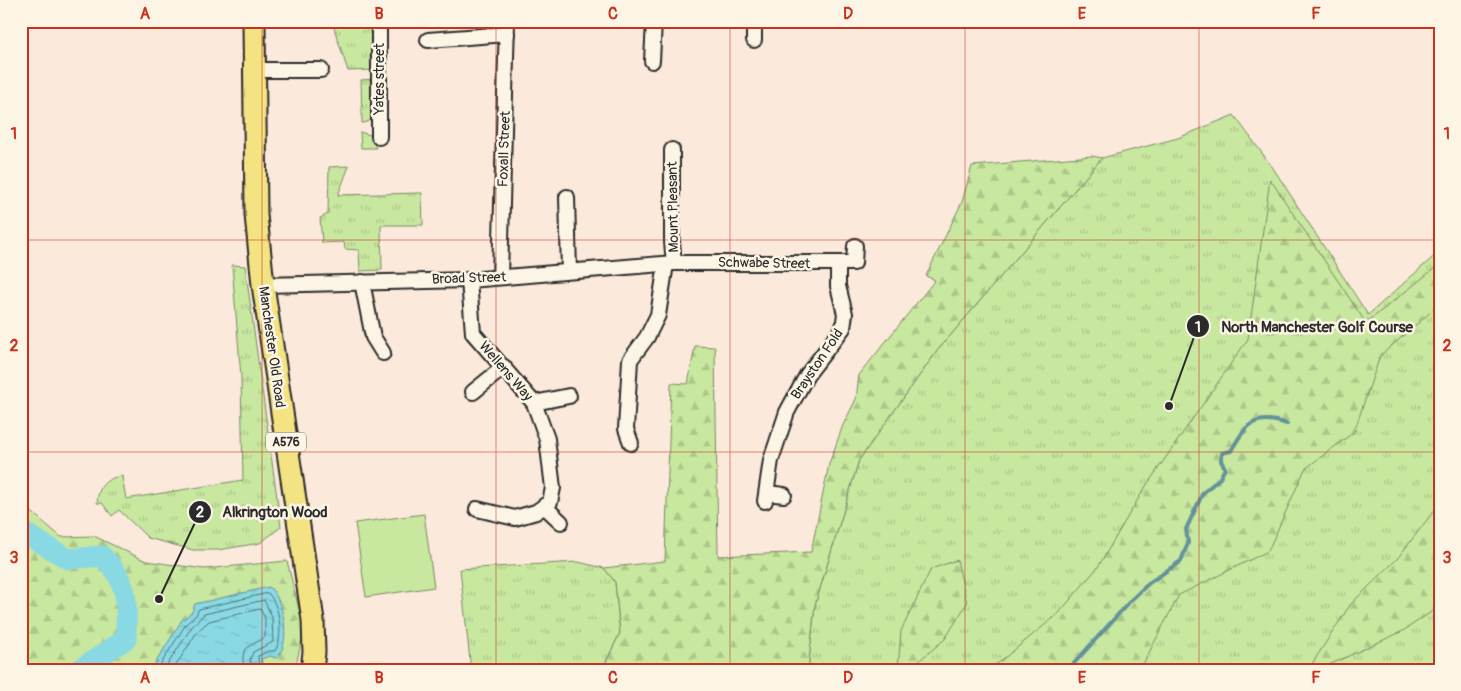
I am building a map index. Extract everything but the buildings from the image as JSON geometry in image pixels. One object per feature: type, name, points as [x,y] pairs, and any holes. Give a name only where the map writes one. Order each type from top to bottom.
[{"type":"main road","name":"Manchester Old Road","points":[[254,21],[256,215],[263,285],[312,611],[315,636],[312,670]]},
{"type":"street","name":"Yates street","points":[[379,21],[379,137]]},
{"type":"street","points":[[652,61],[654,21]]},
{"type":"street","points":[[754,21],[754,40]]},
{"type":"street","points":[[428,40],[507,28]]},
{"type":"street","name":"Foxall Street","points":[[500,277],[507,28]]},
{"type":"street","points":[[254,70],[321,70]]},
{"type":"street","name":"Mount Pleasant","points":[[631,443],[626,429],[630,360],[647,337],[658,315],[670,263],[672,242],[672,150]]},
{"type":"street","points":[[567,197],[569,271]]},
{"type":"street","name":"Schwabe Street","points":[[670,263],[854,263],[855,246]]},
{"type":"street","name":"Broad Street","points":[[263,285],[469,280],[670,263]]},
{"type":"street","name":"Brayston Fold","points":[[784,495],[766,497],[771,460],[787,412],[807,375],[843,328],[845,314],[838,286],[838,264]]},
{"type":"street","name":"Wellens Way","points":[[469,280],[473,333],[492,358],[504,366],[534,403],[547,439],[553,488],[550,502],[544,506]]},
{"type":"street","points":[[362,282],[373,337],[383,353]]},
{"type":"street","points":[[473,392],[504,366]]},
{"type":"street","points":[[534,403],[569,396]]},
{"type":"street","points":[[477,509],[514,518],[536,512],[544,506],[561,522]]},
{"type":"green space","points":[[337,21],[376,21],[376,70],[348,71],[333,25]]},
{"type":"green space","points":[[376,79],[377,99],[375,113],[373,118],[362,123],[361,80]]},
{"type":"green space","points":[[1234,115],[1273,168],[1368,315],[1440,251],[1440,670],[808,670],[815,605],[859,460],[937,351],[1102,158],[1178,138]]},
{"type":"green space","points":[[360,132],[370,135],[376,148],[361,148]]},
{"type":"green space","points":[[1092,156],[1102,158],[937,351],[859,460],[815,605],[808,670],[610,670],[604,666],[620,633],[615,582],[604,568],[665,561],[671,383],[688,384],[695,346],[715,347],[718,556],[811,552],[829,464],[843,425],[856,399],[859,375],[935,280],[926,276],[962,202],[972,166]]},
{"type":"green space","points":[[349,166],[338,195],[422,193],[423,225],[381,225],[382,270],[360,271],[359,250],[345,249],[344,242],[322,243],[320,218],[328,214],[329,167]]},
{"type":"green space","points":[[1270,179],[1366,323],[1440,264],[1440,304],[1380,356],[1354,432],[1305,469],[1268,551],[1179,595],[1140,670],[1064,670],[1064,667],[1047,665],[1043,670],[982,670],[997,664],[1058,614],[1098,567],[1144,489],[1248,339]]},
{"type":"green space","points":[[232,265],[245,266],[281,527],[260,543],[218,550],[193,550],[148,538],[119,510],[112,516],[102,503],[97,503],[99,492],[104,484],[111,479],[122,476],[126,499],[243,480],[241,377]]},
{"type":"green space","points":[[21,503],[61,537],[94,536],[146,561],[204,569],[287,561],[304,629],[295,670],[21,670]]},
{"type":"green space","points":[[1440,503],[1440,606],[1403,631],[1318,670],[1308,670],[1350,605],[1397,559]]},
{"type":"green space","points":[[424,514],[434,587],[366,597],[355,523]]},
{"type":"green space","points":[[957,560],[967,603],[945,639],[908,670],[898,670],[901,631],[931,569]]},
{"type":"green space","points":[[578,562],[604,568],[615,582],[620,633],[604,666],[566,670],[471,670],[460,569]]},
{"type":"water","points":[[269,587],[279,601],[285,633],[281,652],[276,658],[270,656],[261,659],[264,670],[151,670],[182,620],[192,612],[195,604]]},
{"type":"waterway","points":[[1068,670],[1132,599],[1149,583],[1181,561],[1188,543],[1186,529],[1203,493],[1220,478],[1225,468],[1221,461],[1222,453],[1231,451],[1242,434],[1253,423],[1267,420],[1287,424]]},
{"type":"waterway","points":[[21,531],[68,559],[102,556],[118,575],[125,594],[126,639],[79,670]]},
{"type":"place","name":"North Manchester Golf Course","points":[[1169,406]]},
{"type":"place","name":"Alkrington Wood","points":[[159,599]]}]
